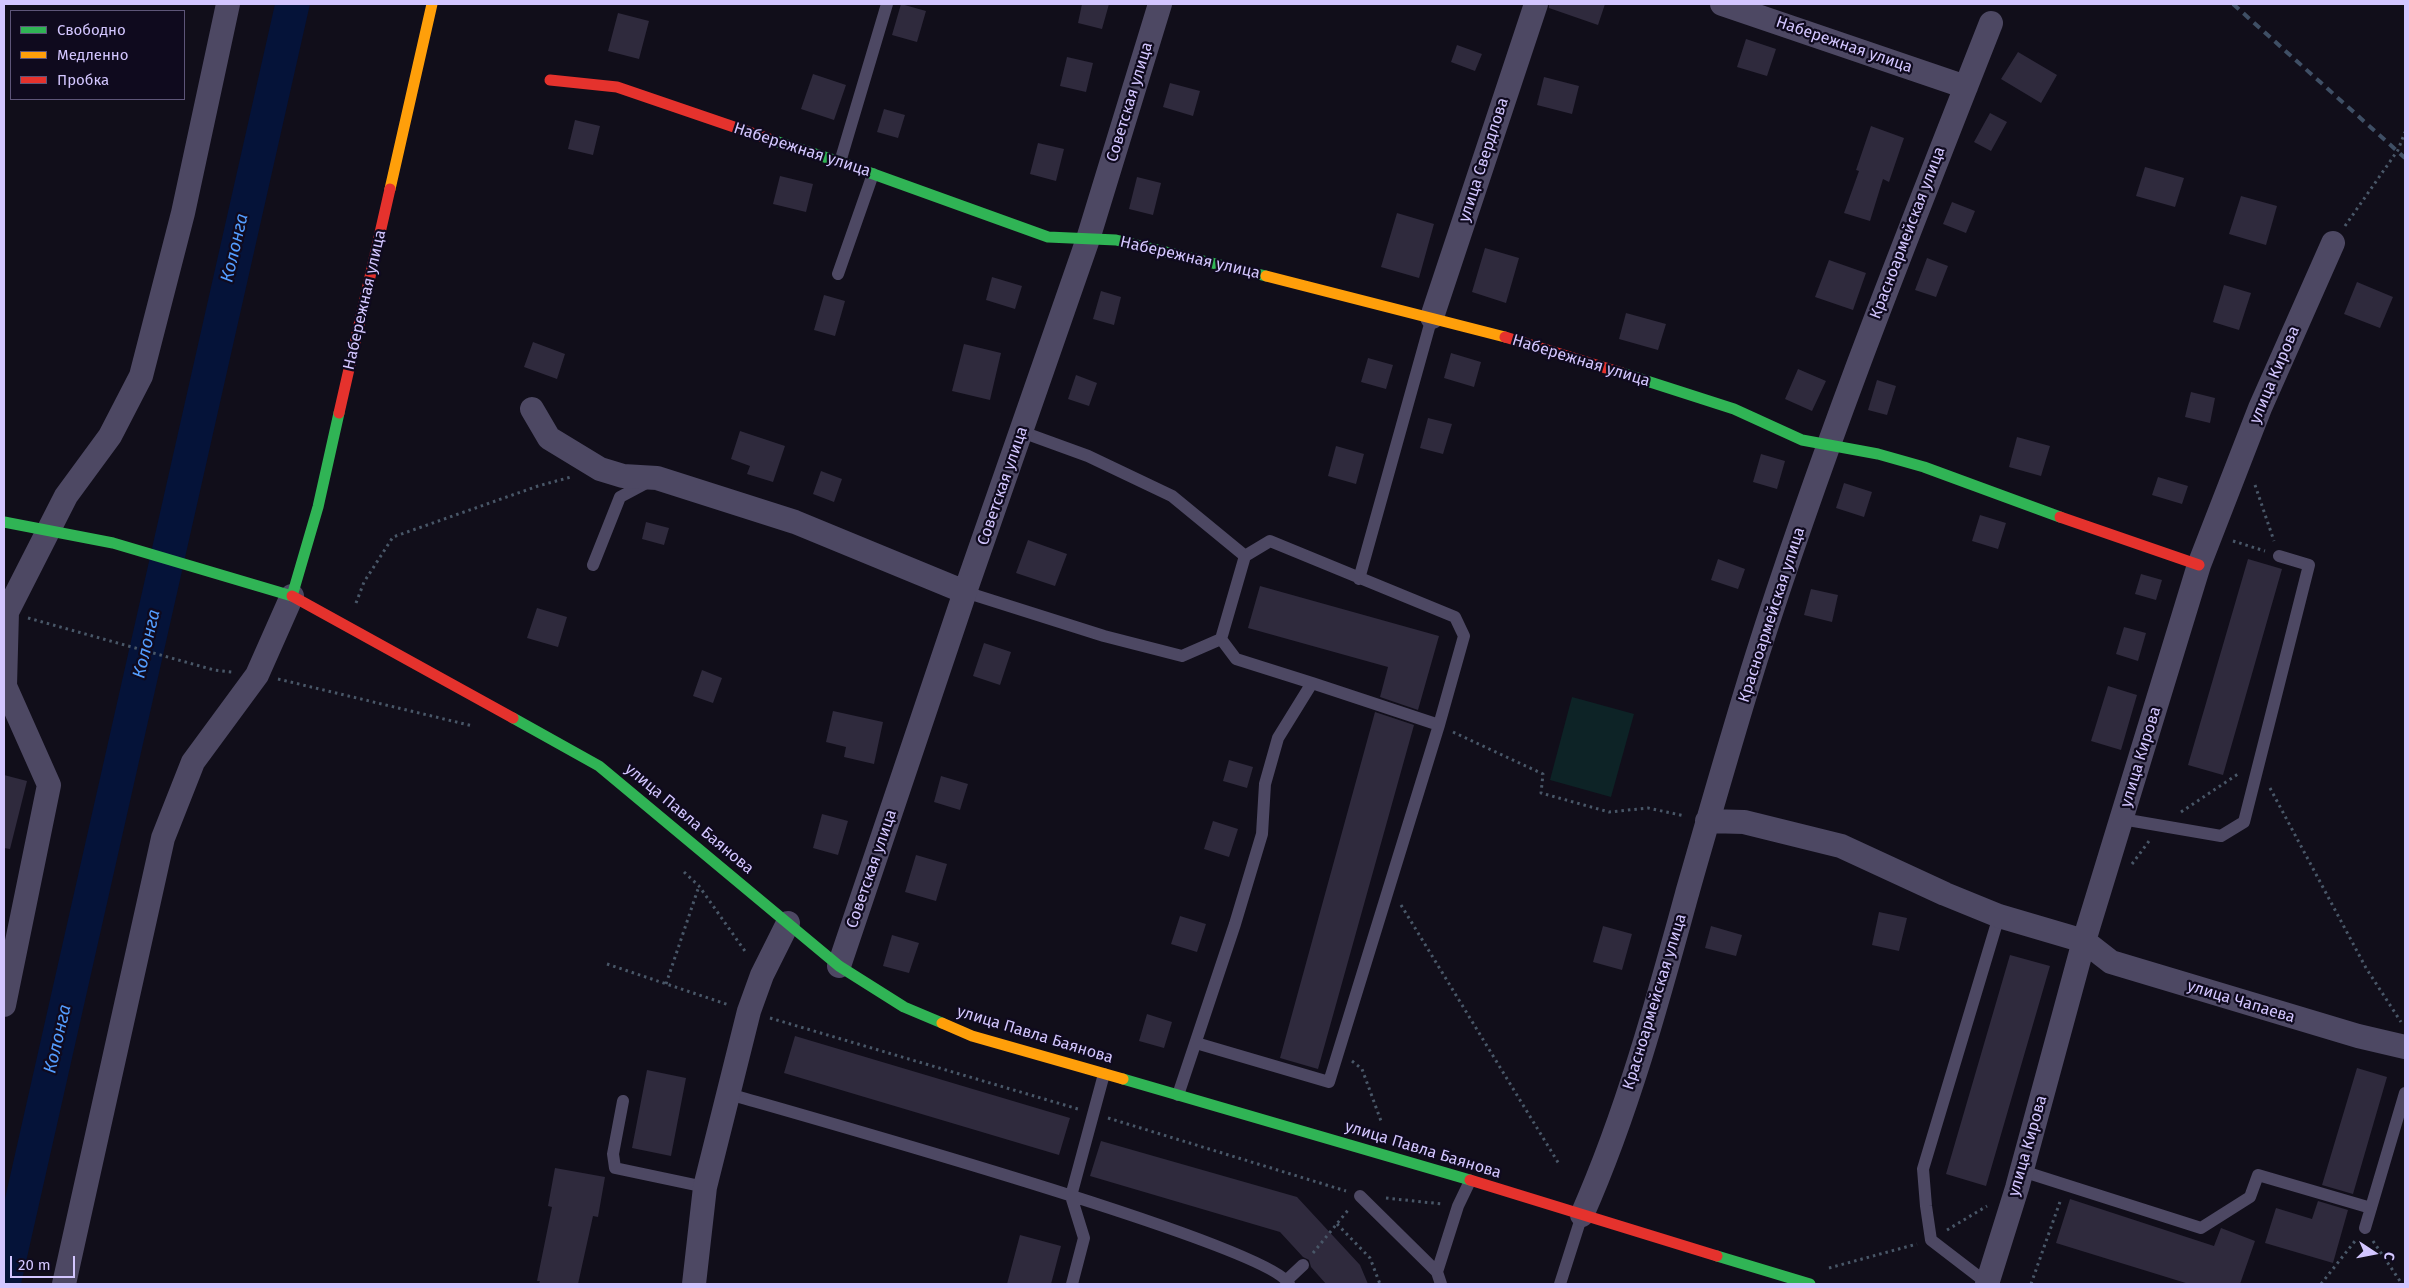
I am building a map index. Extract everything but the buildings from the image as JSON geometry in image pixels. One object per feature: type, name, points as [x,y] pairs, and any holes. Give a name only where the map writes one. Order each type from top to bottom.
[{"type":"main road","name":"Набережная улица","points":[[292,596],[318,508],[432,4]]},
{"type":"main road","name":"Набережная улица","points":[[550,80],[617,87],[715,122],[840,162],[1048,238],[1116,240],[1432,317],[1535,345],[1734,409],[1802,440],[1878,454],[1924,467],[1991,493],[2199,564]]},
{"type":"main road","name":"улица Павла Баянова","points":[[4,522],[50,528],[199,568],[292,596],[346,628],[599,766],[839,966],[904,1007],[972,1036],[1470,1181],[1810,1284]]},
{"type":"street","points":[[4,1005],[49,785],[6,686],[5,616],[66,496],[110,436],[141,376],[183,213],[228,4]]},
{"type":"street","name":"Советская улица","points":[[839,966],[965,592],[1088,239],[1160,4]]},
{"type":"street","name":"улица Свердлова","points":[[1432,317],[1536,4]]},
{"type":"street","name":"Набережная улица","points":[[1722,4],[1966,87]]},
{"type":"street","name":"Красноармейская улица","points":[[1582,1215],[1599,1176],[1655,1012],[1707,821],[1757,656],[1856,365],[1991,23]]},
{"type":"street","name":"улица Кирова","points":[[1987,1284],[2022,1171],[2084,941],[2199,564],[2243,452],[2333,243]]},
{"type":"street","points":[[532,409],[549,438],[600,469],[623,476],[657,478],[795,522],[965,592]]},
{"type":"street","points":[[64,1284],[163,838],[193,762],[258,675],[292,596]]},
{"type":"street","points":[[1707,821],[1744,822],[1841,846],[1945,894],[2000,916],[2084,941]]},
{"type":"street","points":[[694,1284],[706,1187],[750,1012],[762,975],[788,923]]},
{"type":"street","name":"улица Чапаева","points":[[2084,941],[2111,962],[2358,1036],[2405,1047]]},
{"type":"lane","points":[[840,162],[886,4]]},
{"type":"lane","points":[[838,274],[873,174]]},
{"type":"lane","points":[[1359,579],[1432,317]]},
{"type":"lane","points":[[1022,432],[1088,456],[1172,496],[1245,556]]},
{"type":"lane","points":[[593,565],[620,496],[657,478]]},
{"type":"lane","points":[[1196,1043],[1329,1082],[1439,725],[1464,636],[1455,617],[1270,541],[1245,556],[1221,639]]},
{"type":"lane","points":[[2122,819],[2221,836],[2244,822],[2310,565],[2279,556]]},
{"type":"lane","points":[[965,592],[1104,636],[1182,656],[1221,639]]},
{"type":"lane","points":[[1221,639],[1236,658],[1439,725]]},
{"type":"lane","points":[[1178,1095],[1235,924],[1262,834],[1265,784],[1278,738],[1312,683]]},
{"type":"lane","points":[[1987,1284],[1931,1240],[1926,1206],[1924,1169],[2000,916]]},
{"type":"lane","points":[[1072,1284],[1084,1238],[1072,1196],[1104,1074]]},
{"type":"lane","points":[[2365,1228],[2405,1093]]},
{"type":"lane","points":[[729,1094],[1072,1196],[1235,1252],[1277,1273],[1288,1282],[1303,1265]]},
{"type":"lane","points":[[623,1101],[613,1154],[615,1168],[706,1187]]},
{"type":"lane","points":[[2022,1171],[2066,1187],[2201,1228],[2250,1198],[2258,1175],[2371,1208]]},
{"type":"lane","points":[[1439,1278],[1458,1206],[1470,1181]]},
{"type":"lane","points":[[1360,1196],[1439,1278]]},
{"type":"lane","points":[[1560,1284],[1582,1215]]},
{"type":"path","points":[[2333,243],[2398,150],[2405,132]]},
{"type":"path","points":[[2243,452],[2279,556]]},
{"type":"path","points":[[346,628],[364,582],[393,537],[538,486],[600,469]]},
{"type":"path","points":[[2211,534],[2279,556]]},
{"type":"path","points":[[5,616],[76,630],[214,670],[258,675],[478,728]]},
{"type":"path","points":[[1439,725],[1543,774],[1541,793],[1609,812],[1648,808],[1707,821]]},
{"type":"path","points":[[2258,764],[2366,968],[2405,1029]]},
{"type":"path","points":[[678,866],[699,886],[762,975]]},
{"type":"path","points":[[1389,885],[1559,1164]]},
{"type":"path","points":[[666,984],[699,886]]},
{"type":"path","points":[[607,964],[750,1012]]},
{"type":"path","points":[[1339,1051],[1362,1069],[1381,1121]]},
{"type":"path","points":[[2031,1284],[2066,1187]]},
{"type":"path","points":[[1303,1265],[1337,1224],[1370,1258],[1380,1284]]},
{"type":"path","points":[[2322,1284],[2365,1228],[2402,1284]]},
{"type":"green space","points":[[1572,697],[1634,714],[1611,797],[1550,780]]},
{"type":"water","name":"Колонга","points":[[275,4],[310,4],[21,1284],[4,1284],[4,1203]]},
{"type":"railway","points":[[2233,4],[2405,158]]},
{"type":"traffic: fast","points":[[775,141],[840,162],[1048,237],[1116,240],[1266,276]]},
{"type":"traffic: fast","points":[[1622,373],[1734,409],[1802,440],[1878,454],[1924,467],[2060,517]]},
{"type":"traffic: fast","points":[[4,522],[113,543],[292,596],[318,507],[339,413]]},
{"type":"traffic: fast","points":[[513,718],[599,766],[839,966],[904,1007],[942,1023]]},
{"type":"traffic: fast","points":[[1123,1079],[1470,1180]]},
{"type":"traffic: fast","points":[[1717,1256],[1810,1284]]},
{"type":"traffic: slow","points":[[390,189],[432,4]]},
{"type":"traffic: slow","points":[[1266,276],[1505,337]]},
{"type":"traffic: slow","points":[[942,1023],[972,1036],[1123,1079]]},
{"type":"traffic: jam","points":[[550,80],[617,87],[775,141]]},
{"type":"traffic: jam","points":[[339,413],[390,189]]},
{"type":"traffic: jam","points":[[1505,337],[1622,373]]},
{"type":"traffic: jam","points":[[2060,517],[2199,565]]},
{"type":"traffic: jam","points":[[292,596],[513,718]]},
{"type":"traffic: jam","points":[[1470,1180],[1717,1256]]}]
